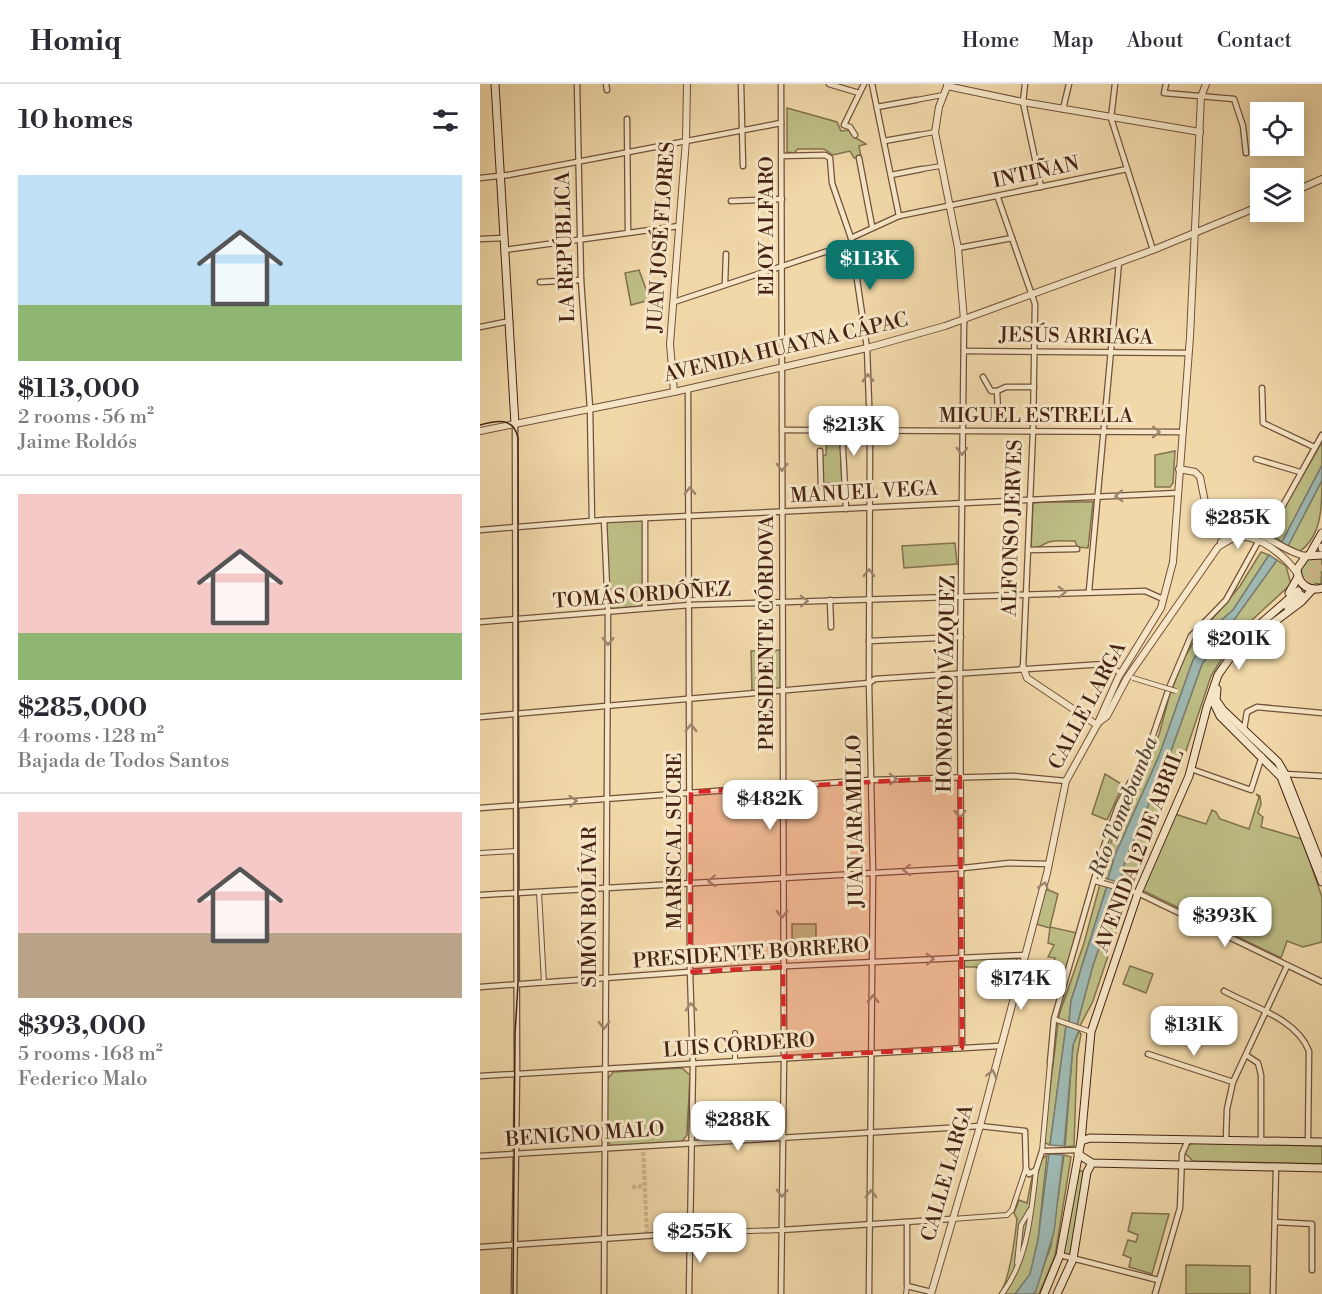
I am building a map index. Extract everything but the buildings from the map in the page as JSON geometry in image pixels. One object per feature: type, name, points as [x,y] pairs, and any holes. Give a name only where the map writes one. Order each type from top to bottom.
[{"type":"main road","points":[[495,84],[515,424]]},
{"type":"main road","points":[[1207,707],[1212,682],[1223,662],[1242,634],[1286,597],[1296,585],[1298,565],[1308,555],[1322,533]]},
{"type":"main road","points":[[1308,555],[1322,555]]},
{"type":"main road","points":[[1298,575],[1302,584],[1319,590]]},
{"type":"main road","points":[[1247,642],[1319,590]]},
{"type":"main road","name":"AVENIDA 12 DE ABRIL","points":[[1044,1294],[1060,1255],[1081,1141],[1090,1032],[1138,893],[1191,770],[1207,707],[1214,699],[1220,679],[1247,642],[1299,593],[1244,638],[1221,670],[1214,699]]},
{"type":"main road","points":[[1214,699],[1278,762],[1285,774],[1322,868]]},
{"type":"main road","points":[[1214,699],[1220,716],[1281,777],[1322,880]]},
{"type":"main road","points":[[1081,1141],[1090,1138],[1322,1142]]},
{"type":"main road","points":[[1079,1152],[1092,1163],[1322,1168]]},
{"type":"main road","points":[[1048,1285],[1058,1292],[1073,1259],[1087,1172],[1092,1163]]},
{"type":"main road","points":[[1071,1191],[1084,1193]]},
{"type":"street","name":"LA REPÚBLICA","points":[[577,84],[581,280],[590,408]]},
{"type":"street","name":"JUAN JOSÉ FLORES","points":[[674,392],[670,344],[686,140],[687,84]]},
{"type":"street","points":[[741,84],[743,166]]},
{"type":"street","name":"ELOY ALFARO","points":[[781,84],[782,367]]},
{"type":"street","points":[[830,84],[859,93]]},
{"type":"street","points":[[855,135],[844,125],[864,84]]},
{"type":"street","points":[[872,84],[899,216]]},
{"type":"street","points":[[1025,84],[1023,102],[1041,188]]},
{"type":"street","points":[[1063,109],[1069,84]]},
{"type":"street","points":[[1115,84],[1111,118],[1153,250]]},
{"type":"street","points":[[1166,84],[1164,93],[1234,99],[1243,126],[1246,153]]},
{"type":"street","name":"CALLE LARGA","points":[[931,1293],[980,1126],[999,1046],[1049,864],[1066,781],[1096,725],[1107,716],[1161,608],[1173,562],[1196,233],[1201,97],[1206,84]]},
{"type":"street","points":[[964,320],[958,248],[935,132],[948,85],[1023,102],[1200,132]]},
{"type":"street","points":[[877,107],[944,95]]},
{"type":"street","points":[[627,119],[628,232]]},
{"type":"street","points":[[480,178],[782,123]]},
{"type":"street","points":[[884,141],[935,132]]},
{"type":"street","name":"JUAN JARAMILLO","points":[[782,156],[829,156],[832,183],[851,240],[867,348],[870,430],[868,683],[873,872],[873,1133],[869,1294]]},
{"type":"street","points":[[859,158],[872,226]]},
{"type":"street","points":[[891,175],[941,166]]},
{"type":"street","name":"INTIÑAN","points":[[675,302],[851,240],[872,226],[899,216],[998,198],[1127,169]]},
{"type":"street","points":[[1304,187],[1322,179]]},
{"type":"street","points":[[998,198],[1034,294]]},
{"type":"street","points":[[731,201],[782,199]]},
{"type":"street","name":"AVENIDA HUAYNA CÁPAC","points":[[480,431],[688,389],[867,348],[964,320],[1153,250],[1250,210]]},
{"type":"street","points":[[505,250],[680,226]]},
{"type":"street","points":[[480,239],[504,238]]},
{"type":"street","points":[[958,248],[1012,238]]},
{"type":"street","points":[[724,284],[726,254]]},
{"type":"street","points":[[1089,591],[1119,262]]},
{"type":"street","points":[[540,282],[581,280]]},
{"type":"street","name":"ALFONSO JERVES","points":[[1023,667],[1028,594],[1033,431],[1034,294]]},
{"type":"street","name":"HONORATO VÁZQUEZ","points":[[962,1048],[960,674],[964,320]]},
{"type":"street","points":[[480,327],[510,321]]},
{"type":"street","name":"JESÚS ARRIAGA","points":[[964,351],[1188,353]]},
{"type":"street","name":"PRESIDENTE CÓRDOVA","points":[[781,1294],[784,1057],[782,367]]},
{"type":"street","points":[[983,377],[991,391],[997,392],[1006,387],[1034,387]]},
{"type":"street","points":[[1262,388],[1263,423],[1314,447]]},
{"type":"street","name":"MARISCAL SUCRE","points":[[688,389],[690,972],[693,1065],[689,1294]]},
{"type":"street","points":[[997,392],[998,412]]},
{"type":"street","points":[[590,408],[592,521]]},
{"type":"street","points":[[514,1294],[517,1075],[514,851],[515,424]]},
{"type":"street","name":"MIGUEL ESTRELLA","points":[[782,430],[1182,432]]},
{"type":"street","points":[[842,430],[846,508]]},
{"type":"street","points":[[1266,536],[1322,435]]},
{"type":"street","points":[[820,451],[821,486],[845,485]]},
{"type":"street","points":[[1256,459],[1300,472]]},
{"type":"street","points":[[1179,469],[1195,472],[1200,477],[1208,518],[1223,528],[1249,530],[1266,536],[1293,554],[1308,555]]},
{"type":"street","name":"MANUEL VEGA","points":[[480,530],[604,520],[1177,493]]},
{"type":"street","points":[[645,518],[645,608]]},
{"type":"street","name":"SIMÓN BOLÍVAR","points":[[604,520],[609,610],[605,798],[604,1294]]},
{"type":"street","points":[[1127,676],[1218,547],[1228,536],[1240,530]]},
{"type":"street","points":[[1218,547],[1239,537],[1258,542],[1289,561],[1298,575]]},
{"type":"street","points":[[1002,1294],[1017,1270],[1032,1207],[1036,1170],[1043,1151],[1054,1019],[1118,806],[1150,744],[1184,652],[1196,630],[1226,600],[1258,542]]},
{"type":"street","points":[[1029,550],[1077,549]]},
{"type":"street","name":"TOMÁS ORDÓÑEZ","points":[[480,622],[690,605],[962,595],[1145,591],[1163,599]]},
{"type":"street","points":[[830,600],[831,627]]},
{"type":"street","points":[[869,641],[961,637]]},
{"type":"street","points":[[480,717],[782,692],[868,683],[875,679],[960,674],[1023,667],[1104,664],[1127,676],[1176,691]]},
{"type":"street","points":[[1023,667],[1027,678],[1096,725]]},
{"type":"street","points":[[1244,731],[1247,712],[1257,707],[1322,713]]},
{"type":"street","points":[[1191,770],[1251,790],[1262,756]]},
{"type":"street","points":[[1285,774],[1322,776]]},
{"type":"street","points":[[480,808],[870,780],[1014,776],[1066,781]]},
{"type":"street","points":[[480,853],[514,851]]},
{"type":"street","points":[[480,895],[960,868],[1010,863],[1049,864]]},
{"type":"street","points":[[1095,881],[1138,893],[1322,982]]},
{"type":"street","points":[[539,892],[544,983]]},
{"type":"street","name":"PRESIDENTE BORRERO","points":[[480,987],[873,961],[1025,955]]},
{"type":"street","points":[[1226,1140],[1227,1109],[1233,1082],[1287,966]]},
{"type":"street","points":[[1224,992],[1299,1032],[1309,1051],[1308,1142]]},
{"type":"street","points":[[1054,1019],[1090,1032]]},
{"type":"street","points":[[735,1033],[735,1061]]},
{"type":"street","name":"LUIS CORDERO","points":[[480,1076],[999,1046]]},
{"type":"street","points":[[1148,1054],[1233,1082]]},
{"type":"street","points":[[1246,1055],[1258,1064],[1261,1075],[1261,1141]]},
{"type":"street","name":"BENIGNO MALO","points":[[480,1156],[691,1143],[783,1140],[980,1126],[1025,1131],[1026,1168]]},
{"type":"street","points":[[1155,1294],[1180,1208],[1182,1154],[1188,1140]]},
{"type":"street","points":[[1043,1151],[1079,1152]]},
{"type":"street","points":[[1273,1294],[1276,1167]]},
{"type":"street","points":[[1026,1168],[1029,1174],[1036,1170]]},
{"type":"street","points":[[480,1247],[1008,1215],[1012,1210],[1026,1168]]},
{"type":"street","points":[[1017,1270],[1021,1225],[1032,1207]]},
{"type":"street","points":[[906,1294],[907,1222]]},
{"type":"street","points":[[1275,1222],[1312,1224],[1314,1228],[1312,1270]]},
{"type":"street","points":[[1060,1255],[1158,1280]]},
{"type":"street","points":[[907,1286],[931,1293]]},
{"type":"highlighted area","points":[[960,777],[962,1048],[784,1057],[783,967],[690,972],[691,792]]},
{"type":"green space","points":[[787,108],[837,122],[841,131],[849,130],[854,137],[866,144],[859,146],[861,157],[854,158],[850,151],[833,155],[824,149],[798,149],[794,153],[787,152]]},
{"type":"green space","points":[[639,270],[650,300],[631,305],[625,273]]},
{"type":"green space","points":[[840,433],[842,483],[822,483],[821,456],[826,455],[827,434]]},
{"type":"green space","points":[[1322,442],[1322,465],[1282,542],[1271,534],[1275,524]]},
{"type":"green space","points":[[1175,451],[1173,483],[1170,487],[1155,487],[1155,455]]},
{"type":"green space","points":[[1322,480],[1321,509],[1317,529],[1307,545],[1300,551],[1288,546]]},
{"type":"green space","points":[[1093,502],[1088,548],[1077,547],[1075,541],[1059,541],[1031,549],[1033,503]]},
{"type":"green space","points":[[643,520],[644,606],[610,609],[606,522]]},
{"type":"green space","points":[[955,543],[957,564],[904,568],[902,546]]},
{"type":"green space","points":[[1261,552],[1269,555],[1233,610],[1217,624],[1193,660],[1159,756],[1115,855],[1108,879],[1101,877],[1119,813],[1159,735],[1169,697],[1184,658],[1196,638],[1240,586]]},
{"type":"green space","points":[[1309,558],[1322,558],[1321,584],[1308,583],[1302,576],[1301,568]]},
{"type":"green space","points":[[1277,560],[1286,566],[1291,584],[1238,633],[1211,676],[1181,766],[1132,881],[1128,885],[1120,883],[1125,861],[1171,751],[1202,664]]},
{"type":"green space","points":[[781,650],[781,690],[752,693],[751,651]]},
{"type":"green space","points":[[1105,774],[1123,785],[1107,820],[1092,814]]},
{"type":"green space","points":[[1256,794],[1260,796],[1261,804],[1258,813],[1263,817],[1261,827],[1302,839],[1322,897],[1322,942],[1303,947],[1287,941],[1281,958],[1142,890],[1175,814],[1206,824],[1212,810],[1220,819],[1249,829],[1259,797]]},
{"type":"green space","points":[[1100,884],[1107,886],[1071,1001],[1069,1022],[1059,1019],[1059,1015],[1084,943]]},
{"type":"green space","points":[[1046,889],[1058,894],[1050,927],[1077,933],[1062,981],[1050,978],[1055,958],[1048,957],[1054,945],[1048,943],[1050,928],[1036,924]]},
{"type":"green space","points":[[1120,889],[1128,893],[1128,896],[1093,1001],[1080,1026],[1077,1025],[1093,965]]},
{"type":"green space","points":[[792,924],[816,924],[816,950],[792,950]]},
{"type":"green space","points":[[1018,955],[1014,969],[1004,970],[993,977],[976,967],[963,967],[963,958]]},
{"type":"green space","points":[[1130,966],[1153,974],[1146,993],[1123,984]]},
{"type":"green space","points":[[1058,1023],[1066,1026],[1050,1145],[1045,1143],[1045,1131]]},
{"type":"green space","points":[[1079,1031],[1081,1034],[1077,1056],[1074,1146],[1065,1147],[1073,1045]]},
{"type":"green space","points":[[682,1068],[690,1075],[687,1135],[681,1143],[613,1147],[606,1140],[607,1080],[613,1072]]},
{"type":"green space","points":[[1192,1143],[1322,1146],[1322,1164],[1193,1161],[1185,1153],[1186,1148]]},
{"type":"green space","points":[[1047,1155],[1038,1240],[1030,1275],[1015,1294],[999,1294],[1006,1280],[1011,1259],[1017,1219],[1014,1213],[1019,1200],[1027,1203],[1032,1177],[1038,1173],[1041,1160]]},
{"type":"green space","points":[[1064,1155],[1071,1157],[1055,1256],[1039,1294],[1033,1294],[1051,1246]]},
{"type":"green space","points":[[1074,1170],[1087,1172],[1073,1259],[1060,1255]]},
{"type":"green space","points":[[1132,1213],[1169,1214],[1152,1274],[1129,1267],[1131,1258],[1123,1255],[1128,1240],[1136,1242],[1138,1235],[1128,1231]]},
{"type":"green space","points":[[1186,1265],[1250,1266],[1250,1294],[1186,1294]]},
{"type":"water","points":[[1322,465],[1322,480],[1288,546],[1282,542]]},
{"type":"water","points":[[1269,555],[1277,560],[1202,664],[1171,751],[1125,861],[1120,883],[1108,879],[1115,855],[1159,756],[1193,660],[1217,624],[1233,610]]},
{"type":"water","points":[[1107,886],[1120,889],[1093,965],[1077,1025],[1069,1022],[1071,1001]]},
{"type":"water","points":[[1066,1026],[1079,1030],[1073,1045],[1064,1146],[1050,1145]]},
{"type":"water","points":[[1049,1154],[1063,1155],[1054,1232],[1036,1291],[1033,1294],[1015,1294],[1030,1274],[1038,1240]]},
{"type":"tunnel","points":[[1298,591],[1309,576],[1321,550]]},
{"type":"tunnel","points":[[1301,595],[1314,581],[1322,565]]},
{"type":"tunnel","points":[[643,1146],[647,1235]]},
{"type":"tunnel","points":[[632,1187],[644,1186]]},
{"type":"tram line","points":[[480,425],[498,421],[508,423],[513,426],[518,438],[518,983],[515,1035],[513,1294]]},
{"type":"water label","name":"Río Tomebamba","points":[[1124,807]]}]
